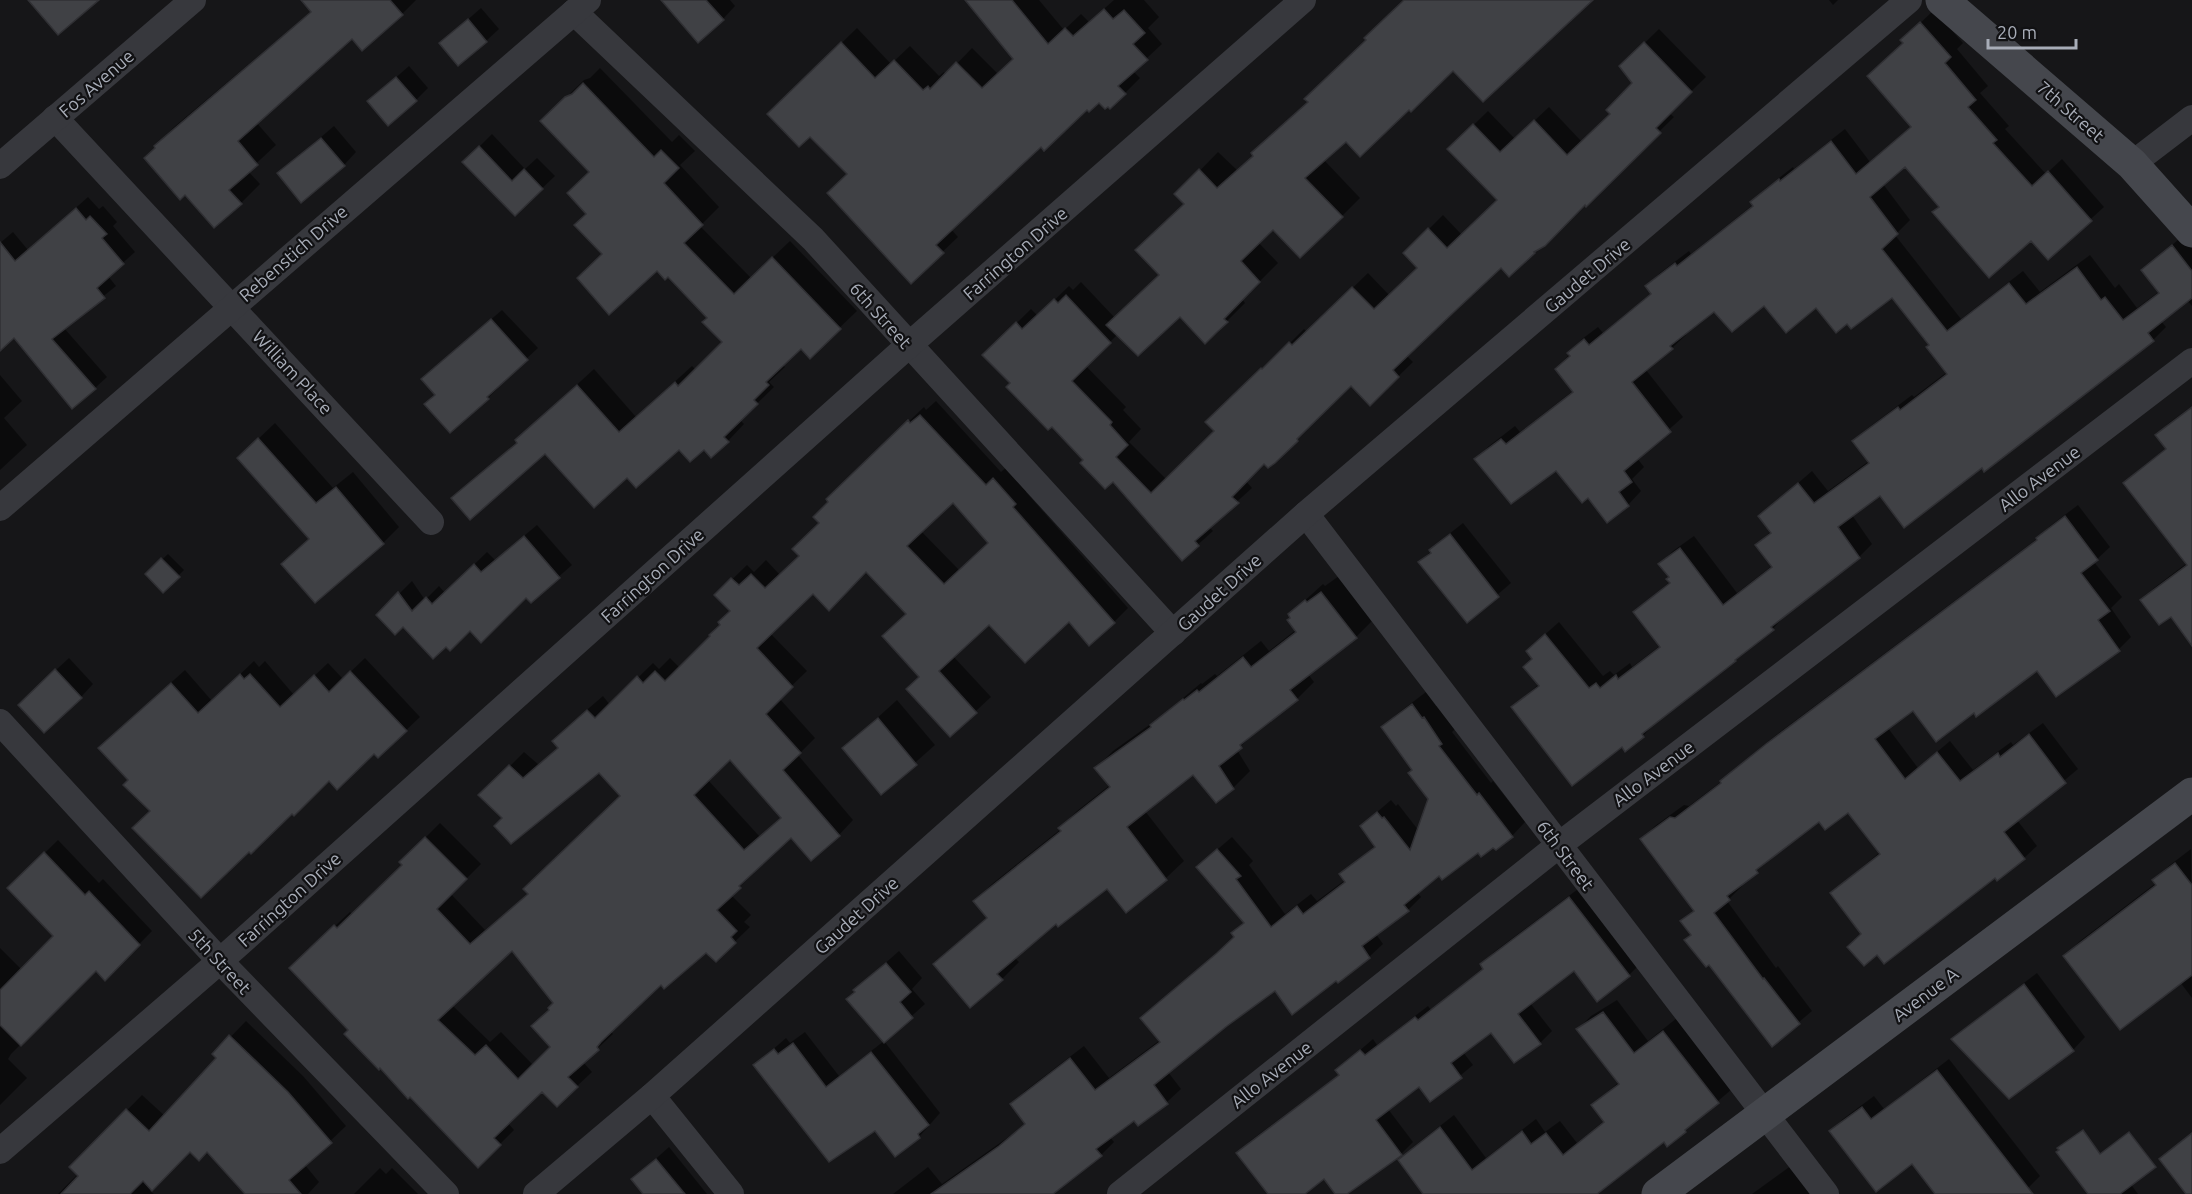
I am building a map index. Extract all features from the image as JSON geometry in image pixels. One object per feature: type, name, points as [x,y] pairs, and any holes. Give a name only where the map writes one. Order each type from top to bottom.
[{"type":"street","name":"Fos Avenue","points":[[0,166],[193,0]]},
{"type":"street","name":"Farrington Drive","points":[[0,1151],[220,961],[909,345],[1303,0]]},
{"type":"street","name":"Gaudet Drive","points":[[537,1194],[652,1096],[1306,514],[1909,0]]},
{"type":"street","name":"7th Street","points":[[1942,0],[2132,164],[2192,231]]},
{"type":"street","name":"6th Street","points":[[581,6],[813,240],[1173,633]]},
{"type":"street","name":"Rebenstich Drive","points":[[0,508],[581,6]]},
{"type":"street","name":"William Place","points":[[55,118],[431,522]]},
{"type":"street","points":[[2132,164],[2192,118]]},
{"type":"street","name":"Allo Avenue","points":[[1120,1194],[1559,845],[2192,361]]},
{"type":"street","name":"6th Street","points":[[1306,514],[1826,1194]]},
{"type":"street","name":"5th Street","points":[[0,722],[220,961],[446,1194]]},
{"type":"street","name":"Avenue A","points":[[1658,1194],[2192,794]]},
{"type":"street","points":[[652,1096],[731,1194]]},
{"type":"building","points":[[28,0],[99,0],[58,35]]},
{"type":"building","points":[[301,0],[390,0],[403,15],[362,51],[352,39],[238,141],[258,165],[229,190],[242,204],[214,228],[185,195],[180,200],[144,158],[155,148],[154,146],[311,12]]},
{"type":"building","points":[[661,0],[706,0],[724,20],[698,43]]},
{"type":"building","points":[[965,0],[1012,0],[1048,44],[1065,28],[1073,36],[1104,9],[1113,19],[1124,10],[1145,33],[1133,44],[1148,60],[1118,86],[1126,94],[1110,109],[1108,107],[1105,109],[1099,103],[1089,112],[1087,110],[1044,151],[1041,147],[936,245],[944,253],[911,284],[827,193],[847,174],[810,137],[799,147],[767,114],[841,42],[875,78],[894,60],[923,90],[928,86],[930,89],[956,62],[982,88],[1013,59]]},
{"type":"building","points":[[1404,0],[1593,0],[1483,102],[1453,71],[1360,157],[1346,142],[1305,178],[1343,217],[1300,258],[1273,230],[1241,261],[1260,282],[1224,319],[1228,322],[1205,344],[1180,317],[1138,356],[1106,325],[1159,275],[1135,250],[1184,204],[1174,194],[1199,169],[1217,188],[1253,156],[1251,153],[1308,102],[1304,99]]},
{"type":"building","points":[[468,19],[487,42],[458,66],[439,43]]},
{"type":"building","points":[[1920,22],[1951,57],[1945,63],[1976,100],[1968,107],[1997,140],[1993,143],[2032,186],[2048,171],[2092,221],[2048,260],[2031,241],[1989,278],[1932,212],[1939,207],[1905,167],[1870,197],[1898,234],[1882,249],[1947,331],[2009,283],[2026,304],[2077,267],[2101,300],[2105,297],[2123,320],[2159,293],[2141,270],[2172,245],[2192,271],[2192,298],[2148,333],[2154,341],[1984,472],[1982,468],[1904,528],[1880,496],[1838,527],[1860,558],[1771,627],[1774,630],[1642,734],[1644,737],[1625,752],[1622,747],[1572,786],[1511,707],[1539,686],[1523,667],[1532,659],[1526,651],[1545,634],[1589,688],[1596,683],[1600,688],[1616,675],[1618,679],[1660,647],[1633,612],[1670,583],[1666,579],[1669,577],[1658,564],[1680,548],[1723,605],[1772,567],[1755,545],[1771,533],[1758,516],[1798,483],[1814,503],[1869,463],[1852,441],[1898,407],[1900,410],[1947,374],[1926,347],[1929,345],[1892,298],[1851,329],[1847,324],[1836,333],[1816,308],[1786,333],[1764,306],[1732,332],[1714,312],[1670,346],[1673,349],[1632,382],[1671,432],[1624,471],[1632,482],[1619,492],[1629,506],[1607,523],[1588,498],[1582,503],[1556,471],[1511,504],[1474,459],[1501,439],[1506,444],[1573,392],[1555,369],[1570,356],[1567,353],[1584,339],[1589,345],[1651,294],[1645,286],[1675,263],[1677,266],[1753,206],[1750,202],[1779,179],[1780,181],[1831,141],[1856,174],[1911,127],[1867,76],[1903,43],[1900,40]]},
{"type":"building","points":[[1644,42],[1692,92],[1656,128],[1661,133],[1545,246],[1534,252],[1509,277],[1501,268],[1455,311],[1393,370],[1399,377],[1370,406],[1351,386],[1275,463],[1268,468],[1264,464],[1232,497],[1239,503],[1195,541],[1199,546],[1182,561],[1113,482],[1105,489],[1080,463],[1083,460],[1052,427],[1048,430],[1006,387],[1010,383],[982,355],[1016,322],[1022,329],[1054,299],[1058,303],[1066,295],[1111,343],[1072,381],[1112,422],[1110,425],[1128,445],[1116,457],[1151,493],[1214,431],[1205,422],[1289,342],[1292,345],[1352,287],[1374,309],[1417,268],[1403,253],[1428,228],[1447,248],[1497,200],[1447,149],[1473,124],[1500,152],[1534,120],[1567,155],[1610,114],[1606,110],[1632,83],[1619,66]]},
{"type":"building","points":[[396,77],[417,101],[388,126],[367,101]]},
{"type":"building","points":[[583,83],[654,157],[661,150],[679,168],[664,183],[703,225],[684,243],[734,294],[772,257],[841,329],[810,359],[801,349],[766,382],[769,385],[754,400],[758,404],[724,437],[729,442],[711,458],[704,450],[690,462],[679,450],[636,488],[627,478],[594,508],[545,454],[470,520],[451,498],[517,443],[515,440],[577,385],[619,432],[675,382],[678,386],[722,342],[702,322],[707,318],[668,277],[665,280],[657,271],[609,315],[577,278],[602,254],[574,225],[586,214],[567,193],[589,172],[540,121]]},
{"type":"building","points":[[321,138],[345,166],[301,203],[277,173]]},
{"type":"building","points":[[479,146],[512,181],[524,169],[543,189],[515,216],[462,162]]},
{"type":"building","points":[[76,208],[86,220],[90,216],[107,234],[102,238],[124,264],[97,288],[105,298],[52,339],[96,389],[72,409],[14,338],[0,351],[0,242],[15,261]]},
{"type":"building","points":[[491,319],[528,360],[487,397],[489,399],[450,433],[424,404],[435,395],[421,379]]},
{"type":"building","points":[[2192,407],[2192,646],[2171,617],[2159,625],[2140,600],[2187,565],[2123,483],[2166,449],[2155,435]]},
{"type":"building","points":[[920,415],[986,485],[993,478],[1016,504],[1013,507],[1115,623],[1089,646],[1069,622],[1025,663],[989,625],[939,671],[977,713],[950,737],[906,689],[919,677],[882,636],[906,614],[866,572],[829,611],[813,594],[757,648],[793,687],[766,714],[801,753],[783,770],[840,836],[811,861],[791,838],[739,886],[741,888],[717,910],[737,931],[731,937],[736,943],[716,962],[706,953],[664,989],[661,985],[601,1042],[597,1047],[599,1050],[568,1077],[578,1087],[557,1107],[542,1092],[494,1138],[501,1145],[478,1168],[410,1097],[408,1099],[344,1034],[348,1030],[289,968],[334,925],[337,928],[402,865],[399,862],[425,837],[467,879],[437,909],[470,944],[528,894],[523,889],[620,796],[599,773],[511,844],[494,826],[502,818],[478,795],[509,765],[523,778],[558,748],[552,741],[587,710],[595,718],[637,676],[643,683],[655,671],[665,681],[710,636],[720,625],[718,622],[730,611],[714,595],[731,578],[739,585],[751,574],[765,588],[799,556],[792,549],[819,523],[813,517],[828,502],[826,499],[908,420],[910,423]],"holes":[[[953,503],[988,543],[944,584],[907,546]],[[730,760],[781,818],[744,850],[694,795]],[[512,951],[553,1003],[548,1008],[549,1010],[531,1026],[550,1047],[518,1079],[486,1045],[475,1055],[438,1020]]]},
{"type":"building","points":[[258,438],[316,503],[336,487],[384,544],[315,603],[281,564],[309,539],[237,458]]},
{"type":"building","points":[[2065,516],[2098,560],[2081,573],[2110,611],[2098,620],[2120,651],[2056,697],[2037,671],[1976,717],[1974,713],[1936,742],[1913,711],[1875,739],[1905,779],[1937,752],[1960,781],[1998,753],[2000,757],[2029,734],[2066,783],[2004,832],[2025,859],[1997,881],[1995,878],[1884,964],[1877,955],[1864,966],[1847,947],[1861,934],[1830,893],[1880,854],[1848,813],[1825,830],[1819,822],[1756,870],[1758,873],[1727,896],[1730,900],[1714,913],[1800,1024],[1772,1047],[1709,965],[1706,967],[1684,940],[1691,935],[1680,921],[1694,911],[1640,839],[1670,817],[1675,818],[1721,783],[1720,781],[1766,744],[2037,540],[2036,538]]},
{"type":"building","points":[[1450,534],[1499,597],[1467,623],[1418,562]]},
{"type":"building","points":[[524,536],[560,578],[531,603],[526,598],[481,643],[470,631],[450,651],[446,647],[433,659],[403,627],[395,635],[376,615],[398,592],[412,611],[426,597],[432,604],[474,564],[481,572]]},
{"type":"building","points":[[161,558],[180,577],[163,593],[145,574]]},
{"type":"building","points":[[1321,592],[1357,638],[1290,690],[1298,700],[1240,745],[1242,748],[1219,766],[1234,789],[1216,803],[1193,775],[1127,827],[1167,880],[1126,913],[1107,889],[1058,927],[1056,924],[997,974],[1003,980],[970,1008],[933,964],[987,918],[973,901],[1061,831],[1058,828],[1110,787],[1094,768],[1151,727],[1150,725],[1183,699],[1197,690],[1199,692],[1243,657],[1251,667],[1296,632],[1287,620],[1290,618],[1288,614],[1305,600],[1307,602]]},
{"type":"building","points":[[55,669],[82,698],[44,733],[18,705]]},
{"type":"building","points":[[350,671],[407,731],[378,758],[374,754],[337,790],[329,781],[294,816],[292,814],[201,898],[132,828],[150,811],[123,785],[128,780],[98,748],[171,683],[198,713],[240,674],[244,679],[250,674],[280,707],[314,675],[329,692]]},
{"type":"building","points":[[1412,704],[1442,744],[1439,746],[1513,837],[1496,850],[1493,848],[1481,857],[1478,853],[1442,880],[1439,876],[1404,905],[1409,911],[1362,946],[1370,958],[1292,1015],[1275,991],[1227,1026],[1154,1085],[1168,1104],[1138,1126],[1134,1121],[1096,1149],[1102,1156],[1053,1194],[931,1194],[999,1146],[1025,1124],[1010,1104],[1070,1058],[1095,1090],[1160,1042],[1140,1018],[1217,953],[1234,937],[1231,933],[1244,923],[1196,867],[1217,849],[1241,876],[1236,879],[1271,927],[1297,906],[1303,914],[1345,882],[1339,874],[1375,847],[1360,826],[1377,812],[1382,818],[1384,817],[1410,850],[1428,799],[1408,773],[1412,770],[1381,727]]},
{"type":"building","points":[[878,718],[917,765],[881,795],[842,748]]},
{"type":"building","points":[[44,852],[85,895],[89,891],[140,945],[105,981],[96,971],[21,1046],[0,1025],[0,990],[53,936],[7,888]]},
{"type":"building","points":[[2175,863],[2192,885],[2192,975],[2120,1030],[2063,956],[2156,885],[2152,880]]},
{"type":"building","points":[[1569,897],[1630,976],[1597,1002],[1574,971],[1518,1014],[1541,1044],[1514,1063],[1491,1033],[1451,1063],[1462,1078],[1430,1102],[1419,1087],[1376,1120],[1402,1155],[1347,1194],[1335,1194],[1324,1179],[1305,1194],[1268,1194],[1236,1153],[1339,1075],[1335,1070],[1360,1050],[1365,1055],[1415,1017],[1418,1020],[1483,969],[1480,964]]},
{"type":"building","points":[[886,963],[911,992],[900,1002],[913,1018],[884,1043],[846,999],[855,992],[853,990]]},
{"type":"building","points":[[2024,984],[2074,1051],[2009,1099],[1951,1039]]},
{"type":"building","points":[[1603,1012],[1634,1053],[1663,1031],[1719,1103],[1667,1147],[1664,1142],[1597,1194],[1423,1194],[1398,1160],[1440,1127],[1472,1170],[1522,1131],[1531,1144],[1546,1133],[1563,1155],[1604,1122],[1591,1105],[1619,1084],[1576,1029]]},
{"type":"building","points":[[229,1035],[288,1092],[332,1143],[289,1180],[301,1194],[245,1194],[207,1152],[199,1161],[190,1152],[152,1191],[143,1181],[130,1194],[61,1194],[78,1176],[69,1167],[126,1109],[149,1131],[216,1058],[212,1054]]},
{"type":"building","points":[[793,1043],[826,1087],[871,1052],[929,1125],[918,1134],[920,1138],[895,1157],[875,1131],[829,1162],[753,1065],[774,1049],[778,1054]]},
{"type":"building","points":[[1937,1070],[2033,1194],[1935,1194],[1912,1164],[1876,1192],[1829,1131],[1862,1107],[1871,1119]]},
{"type":"building","points":[[2083,1130],[2100,1154],[2129,1132],[2156,1167],[2120,1194],[2088,1194],[2056,1152],[2059,1150],[2057,1148]]},
{"type":"building","points":[[2192,1133],[2192,1194],[2186,1194],[2159,1159]]},
{"type":"building","points":[[656,1159],[685,1194],[643,1194],[631,1179]]}]
